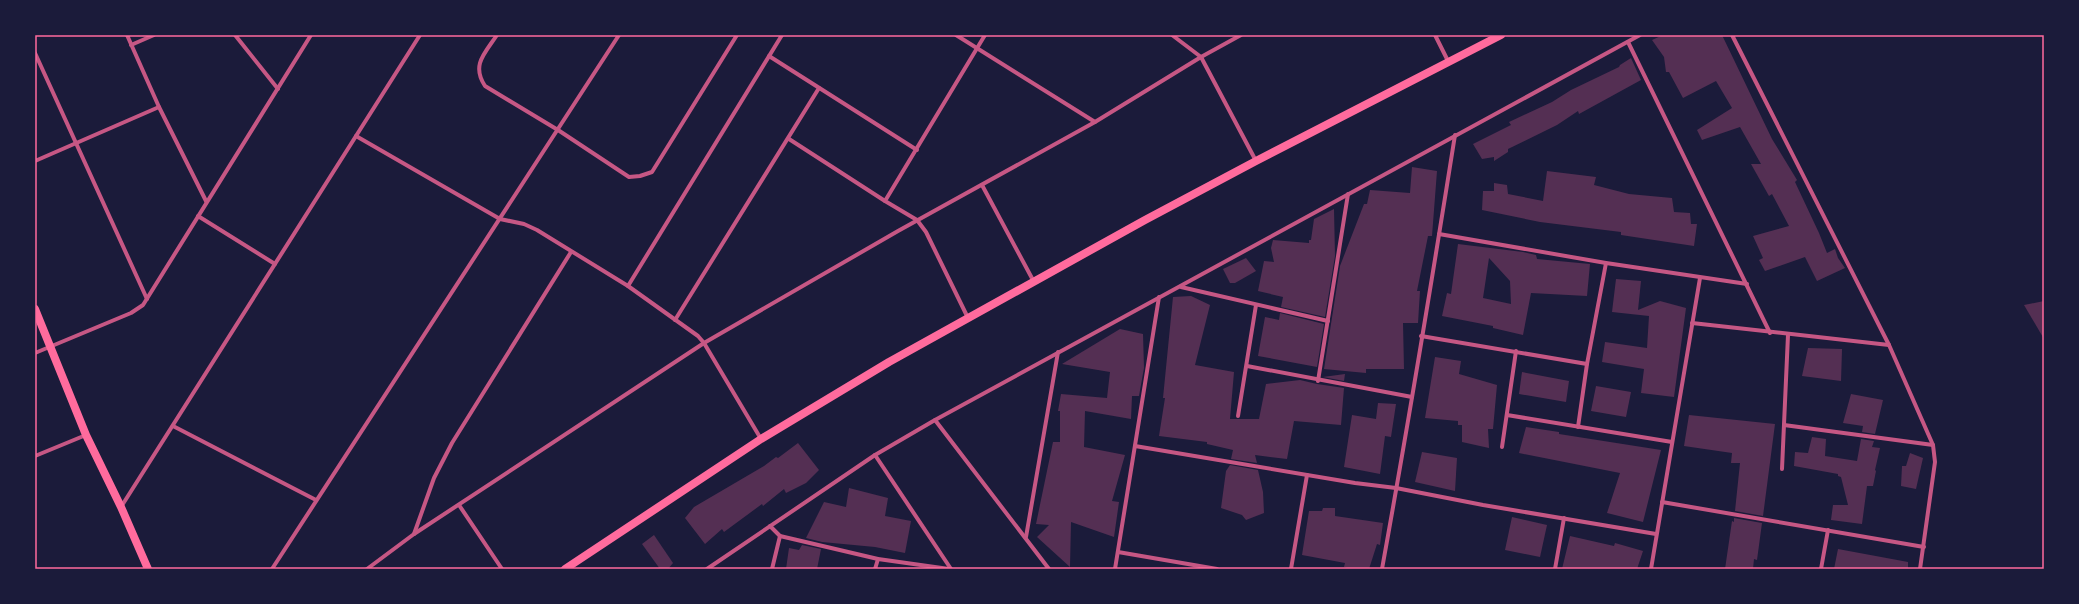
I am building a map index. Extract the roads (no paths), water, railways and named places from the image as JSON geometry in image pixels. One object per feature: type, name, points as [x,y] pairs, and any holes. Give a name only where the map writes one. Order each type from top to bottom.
[{"type":"main road","points":[[565,569],[761,439],[875,370],[1256,160],[1501,35]]},
{"type":"main road","points":[[35,309],[86,435],[121,507],[148,569]]},
{"type":"street","points":[[127,35],[159,107],[206,201]]},
{"type":"street","points":[[131,45],[154,35]]},
{"type":"street","points":[[235,35],[278,89]]},
{"type":"street","points":[[35,353],[130,313],[143,305],[206,201],[311,35]]},
{"type":"street","points":[[121,507],[420,35]]},
{"type":"street","points":[[497,35],[479,63],[479,77],[485,86],[558,130],[629,177],[640,176],[652,172],[737,35]]},
{"type":"street","points":[[272,569],[619,35]]},
{"type":"street","points":[[628,286],[782,35]]},
{"type":"street","points":[[956,35],[1095,122]]},
{"type":"street","points":[[885,201],[985,35]]},
{"type":"street","points":[[1172,35],[1200,57],[1256,160]]},
{"type":"street","points":[[367,569],[414,534],[704,343],[917,220],[1095,122],[1200,57],[1241,35]]},
{"type":"street","points":[[1435,35],[1448,61]]},
{"type":"street","points":[[706,569],[875,455],[935,420],[1159,297],[1182,287],[1348,194],[1640,35]]},
{"type":"street","points":[[1732,35],[1889,345],[1933,445],[1935,462],[1920,569]]},
{"type":"street","points":[[1628,42],[1770,333]]},
{"type":"street","points":[[35,53],[147,299]]},
{"type":"street","points":[[769,56],[917,150]]},
{"type":"street","points":[[675,320],[820,88]]},
{"type":"street","points":[[35,161],[159,107]]},
{"type":"street","points":[[1382,569],[1456,135]]},
{"type":"street","points":[[356,136],[500,219],[524,224],[537,230],[570,252],[628,286],[675,320],[704,343],[761,439]]},
{"type":"street","points":[[789,139],[917,220],[926,232],[968,318]]},
{"type":"street","points":[[982,185],[1034,283]]},
{"type":"street","points":[[1318,381],[1348,194]]},
{"type":"street","points":[[198,216],[275,264]]},
{"type":"street","points":[[1439,234],[1606,263],[1747,284]]},
{"type":"street","points":[[414,534],[434,478],[452,443],[570,252]]},
{"type":"street","points":[[1578,427],[1587,364],[1606,263]]},
{"type":"street","points":[[1651,569],[1700,278]]},
{"type":"street","points":[[1182,287],[1328,321]]},
{"type":"street","points":[[1115,569],[1159,297]]},
{"type":"street","points":[[1238,416],[1256,305]]},
{"type":"street","points":[[1692,323],[1770,333],[1889,345]]},
{"type":"street","points":[[1782,469],[1788,335]]},
{"type":"street","points":[[1421,336],[1587,364]]},
{"type":"street","points":[[1026,537],[1058,352]]},
{"type":"street","points":[[1502,447],[1516,352]]},
{"type":"street","points":[[1247,366],[1318,381],[1412,397]]},
{"type":"street","points":[[1507,415],[1672,442]]},
{"type":"street","points":[[935,420],[1049,569]]},
{"type":"street","points":[[1784,425],[1933,445]]},
{"type":"street","points":[[173,426],[316,500]]},
{"type":"street","points":[[35,456],[86,435]]},
{"type":"street","points":[[1135,446],[1307,475],[1396,488],[1656,534]]},
{"type":"street","points":[[875,455],[950,569]]},
{"type":"street","points":[[1291,569],[1307,475]]},
{"type":"street","points":[[1662,502],[1924,547]]},
{"type":"street","points":[[459,505],[502,569]]},
{"type":"street","points":[[1555,569],[1564,518]]},
{"type":"street","points":[[770,526],[780,536],[878,559],[950,569]]},
{"type":"street","points":[[1821,569],[1828,530]]},
{"type":"street","points":[[772,569],[780,536]]},
{"type":"street","points":[[1118,552],[1215,569]]},
{"type":"street","points":[[876,569],[878,559]]}]
